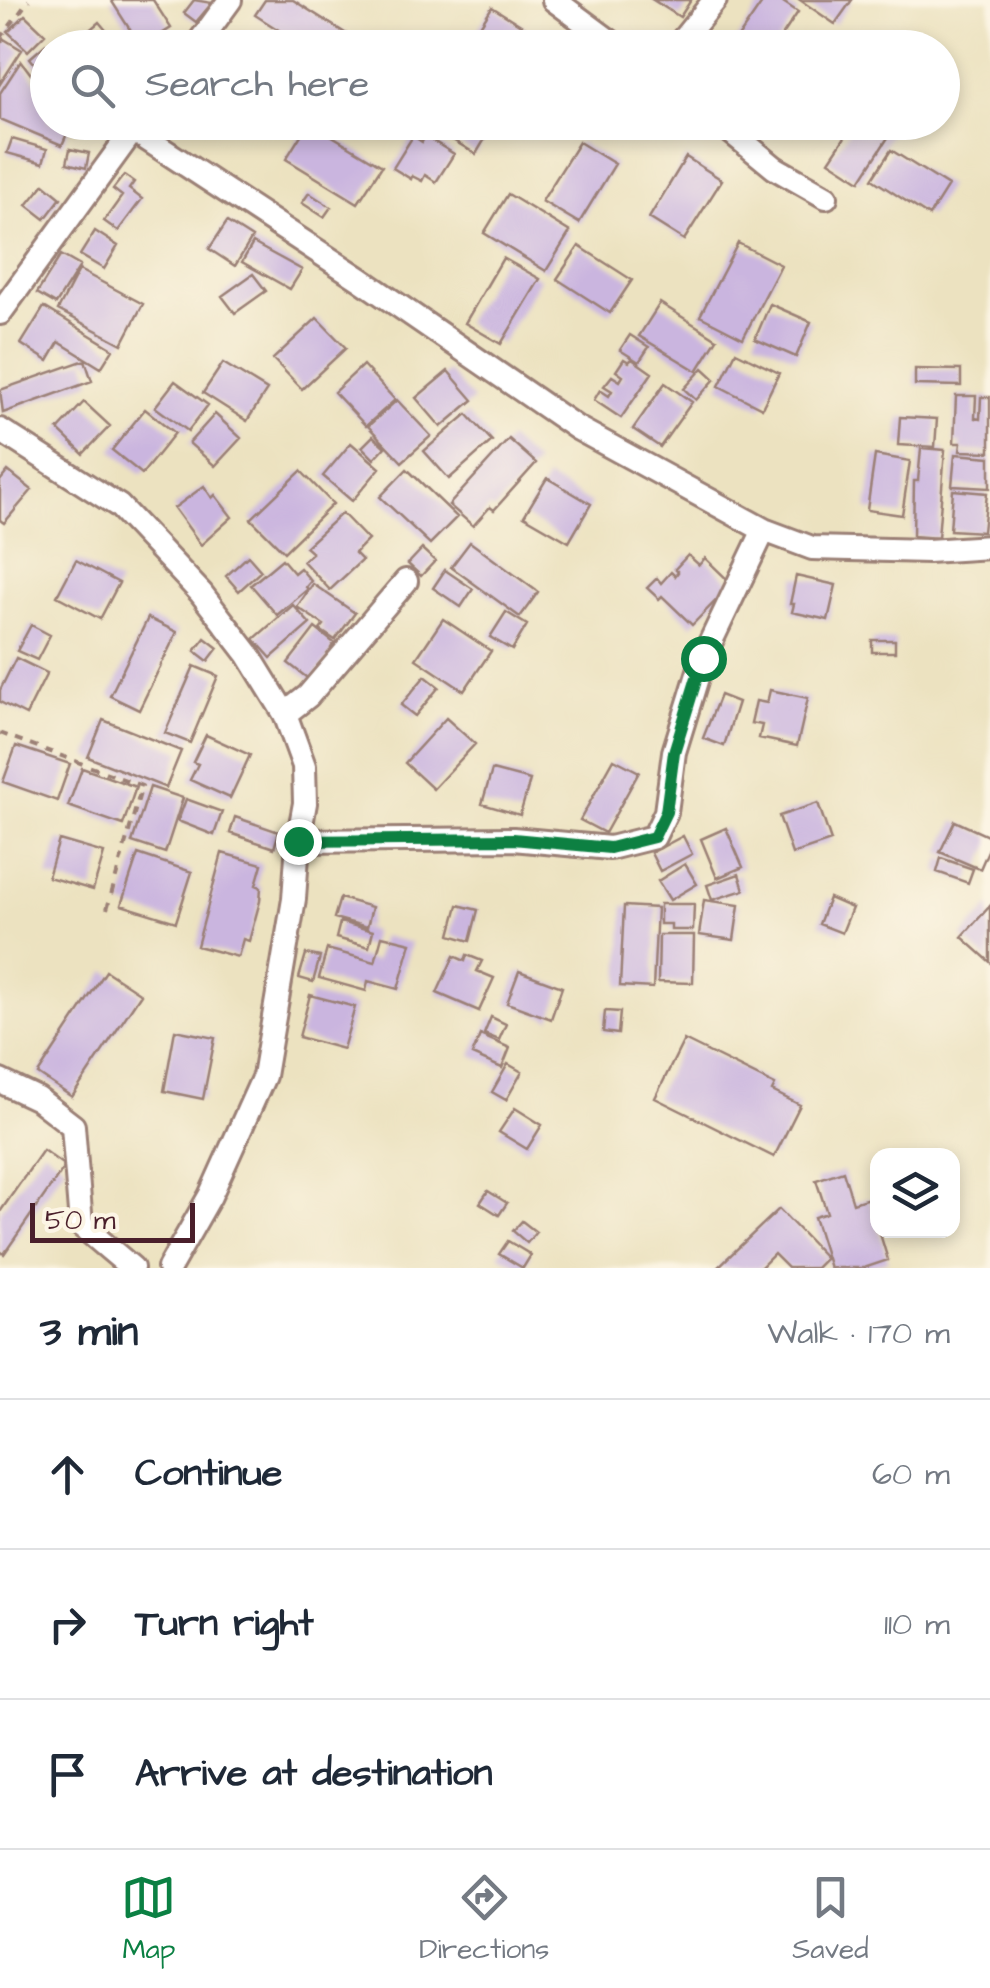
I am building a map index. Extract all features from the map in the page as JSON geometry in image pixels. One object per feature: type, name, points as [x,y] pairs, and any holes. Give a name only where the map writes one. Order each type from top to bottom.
[{"type":"street","points":[[208,30],[230,0]]},
{"type":"street","points":[[554,0],[595,30]]},
{"type":"street","points":[[691,30],[715,0]]},
{"type":"street","points":[[0,314],[126,140]]},
{"type":"street","points":[[157,140],[577,428],[764,530],[812,548],[928,551],[990,547]]},
{"type":"street","points":[[741,140],[775,168],[826,196]]},
{"type":"street","points":[[0,430],[119,506],[201,593],[248,654],[285,714],[304,766],[305,803],[294,899],[264,1076],[210,1196],[170,1268]]},
{"type":"street","points":[[298,841],[513,839],[610,848],[654,837],[666,812],[674,752],[703,658],[764,530]]},
{"type":"street","points":[[285,714],[308,696],[406,581]]},
{"type":"street","points":[[0,1081],[38,1098],[73,1126],[82,1225],[132,1268]]},
{"type":"path","points":[[0,40],[28,0]]},
{"type":"path","points":[[0,733],[142,786],[107,909]]},
{"type":"building","points":[[111,0],[153,0],[171,28],[168,30],[130,30]]},
{"type":"building","points":[[194,0],[212,3],[196,22],[184,13]]},
{"type":"building","points":[[265,0],[293,0],[340,30],[279,30],[255,15]]},
{"type":"building","points":[[653,0],[691,0],[680,17]]},
{"type":"building","points":[[764,0],[780,0],[798,12],[786,30],[743,30]]},
{"type":"building","points":[[800,0],[852,0],[835,24]]},
{"type":"building","points":[[492,7],[527,29],[526,30],[477,30]]},
{"type":"building","points":[[25,15],[41,30],[30,30],[28,51],[8,32]]},
{"type":"building","points":[[99,22],[106,30],[90,30]]},
{"type":"building","points":[[4,39],[22,50],[0,84],[0,44]]},
{"type":"building","points":[[21,61],[30,73],[30,132],[0,119],[0,93]]},
{"type":"building","points":[[12,139],[47,149],[43,163],[7,153]]},
{"type":"building","points":[[298,140],[339,140],[382,166],[358,203],[286,159]]},
{"type":"building","points":[[410,140],[431,140],[454,154],[436,182],[425,175],[422,181],[412,176],[411,179],[393,168]]},
{"type":"building","points":[[453,140],[484,140],[476,154]]},
{"type":"building","points":[[843,140],[886,140],[860,181],[829,161]]},
{"type":"building","points":[[579,142],[615,164],[579,223],[542,201]]},
{"type":"building","points":[[70,149],[89,153],[86,168],[67,163]]},
{"type":"building","points":[[891,150],[948,186],[929,216],[872,179]]},
{"type":"building","points":[[686,157],[722,180],[684,240],[649,218]]},
{"type":"building","points":[[124,175],[134,182],[129,189],[142,199],[118,231],[104,221],[122,196],[113,189]]},
{"type":"building","points":[[44,184],[61,198],[45,219],[27,205]]},
{"type":"building","points":[[309,193],[331,207],[324,217],[302,203]]},
{"type":"building","points":[[508,194],[570,232],[546,271],[484,233]]},
{"type":"building","points":[[227,222],[252,238],[235,266],[209,249]]},
{"type":"building","points":[[95,231],[118,246],[104,269],[80,255]]},
{"type":"building","points":[[253,243],[302,270],[290,289],[242,262]]},
{"type":"building","points":[[738,243],[781,265],[743,338],[700,316]]},
{"type":"building","points":[[579,246],[632,280],[610,313],[557,279]]},
{"type":"building","points":[[61,255],[80,266],[56,304],[37,293]]},
{"type":"building","points":[[503,258],[540,279],[501,344],[465,323]]},
{"type":"building","points":[[79,270],[143,304],[122,344],[58,310]]},
{"type":"building","points":[[253,274],[266,291],[235,313],[222,296]]},
{"type":"building","points":[[660,303],[717,339],[697,371],[639,336]]},
{"type":"building","points":[[770,304],[811,322],[796,357],[755,339]]},
{"type":"building","points":[[44,307],[113,349],[101,368],[59,342],[48,361],[21,344]]},
{"type":"building","points":[[317,318],[346,348],[302,389],[273,359]]},
{"type":"building","points":[[630,335],[649,347],[639,362],[620,350]]},
{"type":"building","points":[[736,352],[779,373],[762,408],[719,386]]},
{"type":"building","points":[[624,359],[632,359],[652,373],[621,418],[594,400],[600,390],[609,396],[612,391],[604,386],[612,376],[620,381],[623,376],[616,371]]},
{"type":"building","points":[[85,360],[92,381],[3,413],[0,390]]},
{"type":"building","points":[[223,363],[267,390],[247,421],[203,393]]},
{"type":"building","points":[[363,365],[395,400],[366,426],[334,392]]},
{"type":"building","points":[[703,368],[715,379],[696,400],[684,389]]},
{"type":"building","points":[[915,369],[961,370],[961,386],[915,385]]},
{"type":"building","points":[[448,371],[473,400],[441,427],[416,398]]},
{"type":"building","points":[[175,381],[208,405],[188,431],[155,407]]},
{"type":"building","points":[[665,383],[692,402],[660,447],[633,429]]},
{"type":"building","points":[[956,396],[976,396],[975,418],[980,419],[981,397],[990,397],[990,452],[960,451],[961,443],[954,443]]},
{"type":"building","points":[[397,400],[431,436],[402,462],[368,426]]},
{"type":"building","points":[[84,402],[110,426],[83,454],[58,430]]},
{"type":"building","points":[[145,409],[175,433],[142,474],[112,450]]},
{"type":"building","points":[[215,414],[241,438],[215,466],[189,443]]},
{"type":"building","points":[[467,414],[492,441],[449,479],[424,451]]},
{"type":"building","points":[[900,417],[937,419],[935,447],[898,445]]},
{"type":"building","points":[[373,436],[385,447],[374,459],[362,447]]},
{"type":"building","points":[[509,439],[536,463],[494,510],[490,507],[473,526],[449,505]]},
{"type":"building","points":[[351,443],[380,468],[352,501],[323,476]]},
{"type":"building","points":[[921,448],[945,450],[938,538],[913,536],[914,481],[918,481]]},
{"type":"building","points":[[955,454],[990,457],[990,488],[952,486]]},
{"type":"building","points":[[875,455],[910,461],[902,515],[867,510]]},
{"type":"building","points":[[407,469],[457,517],[430,544],[380,497]]},
{"type":"building","points":[[8,471],[32,490],[4,523],[0,520],[0,481]]},
{"type":"building","points":[[301,471],[333,504],[284,552],[251,519]]},
{"type":"building","points":[[547,478],[591,504],[569,542],[524,516]]},
{"type":"building","points":[[204,486],[232,517],[201,545],[174,508]]},
{"type":"building","points":[[953,490],[987,493],[983,532],[950,530]]},
{"type":"building","points":[[342,513],[368,540],[355,553],[362,560],[330,590],[303,561],[312,553],[305,547]]},
{"type":"building","points":[[470,542],[538,592],[520,617],[451,567]]},
{"type":"building","points":[[422,549],[435,561],[421,576],[408,564]]},
{"type":"building","points":[[688,555],[699,565],[705,558],[732,584],[692,625],[662,596],[659,599],[647,588],[657,578],[661,583],[671,572],[675,576],[675,569]]},
{"type":"building","points":[[248,556],[261,571],[239,591],[226,576]]},
{"type":"building","points":[[282,559],[294,573],[300,568],[311,581],[308,589],[277,615],[251,585]]},
{"type":"building","points":[[76,560],[119,583],[100,619],[57,596]]},
{"type":"building","points":[[445,570],[473,589],[461,607],[433,588]]},
{"type":"building","points":[[796,576],[836,585],[828,620],[792,612]]},
{"type":"building","points":[[313,584],[355,613],[335,640],[320,630],[324,625],[297,607]]},
{"type":"building","points":[[293,605],[310,624],[271,658],[254,639]]},
{"type":"building","points":[[506,612],[527,625],[512,650],[490,637]]},
{"type":"building","points":[[148,618],[177,632],[139,710],[110,696]]},
{"type":"building","points":[[443,619],[491,651],[464,691],[416,659]]},
{"type":"building","points":[[31,625],[50,635],[37,660],[17,651]]},
{"type":"building","points":[[315,628],[334,643],[334,650],[311,681],[288,663]]},
{"type":"building","points":[[205,638],[218,648],[208,661],[195,651]]},
{"type":"building","points":[[872,640],[895,640],[895,652],[872,652]]},
{"type":"building","points":[[16,658],[47,673],[26,715],[0,702],[0,690]]},
{"type":"building","points":[[194,666],[218,676],[190,743],[165,733]]},
{"type":"building","points":[[425,676],[439,687],[415,716],[401,705]]},
{"type":"building","points":[[770,690],[808,698],[797,746],[759,738],[762,725],[751,723],[756,701],[767,703]]},
{"type":"building","points":[[720,695],[738,702],[724,746],[703,738]]},
{"type":"building","points":[[446,718],[475,744],[433,789],[405,763]]},
{"type":"building","points":[[103,720],[181,751],[166,788],[88,757]]},
{"type":"building","points":[[206,735],[250,755],[230,798],[190,780],[198,764],[193,762]]},
{"type":"building","points":[[16,746],[70,764],[57,801],[3,782]]},
{"type":"building","points":[[614,759],[639,772],[605,833],[580,820]]},
{"type":"building","points":[[82,768],[136,787],[123,825],[68,806]]},
{"type":"building","points":[[492,770],[530,780],[520,815],[482,804]]},
{"type":"building","points":[[150,787],[183,798],[165,853],[132,842]]},
{"type":"building","points":[[186,799],[222,812],[214,835],[178,821]]},
{"type":"building","points":[[818,803],[831,841],[792,854],[779,816]]},
{"type":"building","points":[[235,817],[279,832],[274,848],[230,833]]},
{"type":"building","points":[[955,821],[990,837],[980,869],[940,852]]},
{"type":"building","points":[[726,828],[743,867],[717,878],[701,839]]},
{"type":"building","points":[[683,836],[692,854],[660,871],[651,853]]},
{"type":"building","points":[[59,840],[104,853],[93,890],[48,877]]},
{"type":"building","points":[[222,853],[262,864],[256,885],[261,887],[260,901],[249,941],[243,939],[238,957],[197,946]]},
{"type":"building","points":[[138,854],[192,872],[176,922],[121,905]]},
{"type":"building","points":[[941,858],[973,869],[968,883],[937,872]]},
{"type":"building","points":[[685,864],[697,884],[670,900],[658,881]]},
{"type":"building","points":[[739,874],[744,890],[712,900],[707,885]]},
{"type":"building","points":[[340,898],[372,907],[367,927],[334,918]]},
{"type":"building","points":[[829,898],[852,908],[842,933],[819,924]]},
{"type":"building","points":[[704,900],[739,905],[734,940],[699,935]]},
{"type":"building","points":[[660,904],[694,904],[693,930],[671,930],[671,924],[660,924]]},
{"type":"building","points":[[458,905],[478,910],[470,941],[450,935]]},
{"type":"building","points":[[624,906],[657,908],[653,988],[620,986]]},
{"type":"building","points":[[990,906],[990,962],[962,937]]},
{"type":"building","points":[[340,922],[373,931],[369,947],[336,938]]},
{"type":"building","points":[[659,935],[694,935],[693,983],[658,982]]},
{"type":"building","points":[[382,936],[411,943],[398,989],[368,981],[366,991],[319,978],[327,949],[375,962]]},
{"type":"building","points":[[306,954],[320,957],[313,982],[299,978]]},
{"type":"building","points":[[467,955],[482,961],[477,971],[494,978],[479,1011],[437,993],[454,956],[465,961]]},
{"type":"building","points":[[106,971],[141,994],[72,1097],[38,1074]]},
{"type":"building","points":[[519,971],[562,987],[551,1019],[507,1003]]},
{"type":"building","points":[[310,995],[355,1007],[343,1049],[299,1037]]},
{"type":"building","points":[[605,1011],[620,1012],[618,1034],[603,1032]]},
{"type":"building","points":[[491,1017],[506,1024],[499,1040],[484,1034]]},
{"type":"building","points":[[175,1030],[215,1038],[203,1099],[164,1091]]},
{"type":"building","points":[[480,1035],[510,1048],[502,1068],[472,1055]]},
{"type":"building","points":[[684,1040],[775,1085],[772,1091],[800,1105],[774,1157],[655,1098]]},
{"type":"building","points":[[508,1064],[522,1072],[506,1100],[492,1092]]},
{"type":"building","points":[[515,1108],[542,1125],[527,1149],[499,1132]]},
{"type":"building","points":[[43,1150],[65,1166],[4,1254],[0,1251],[0,1212]]},
{"type":"building","points":[[843,1171],[853,1203],[869,1198],[870,1238],[881,1238],[888,1260],[864,1268],[830,1268],[814,1217],[827,1213],[816,1180]]},
{"type":"building","points":[[488,1191],[507,1203],[499,1215],[480,1203]]},
{"type":"building","points":[[779,1209],[826,1258],[816,1268],[788,1268],[774,1254],[760,1268],[717,1268]]},
{"type":"building","points":[[522,1221],[536,1232],[527,1243],[513,1231]]},
{"type":"building","points":[[508,1241],[531,1255],[523,1268],[499,1254]]},
{"type":"route","points":[[298,841],[513,839],[610,848],[654,837],[666,812],[674,752],[703,658]]}]
